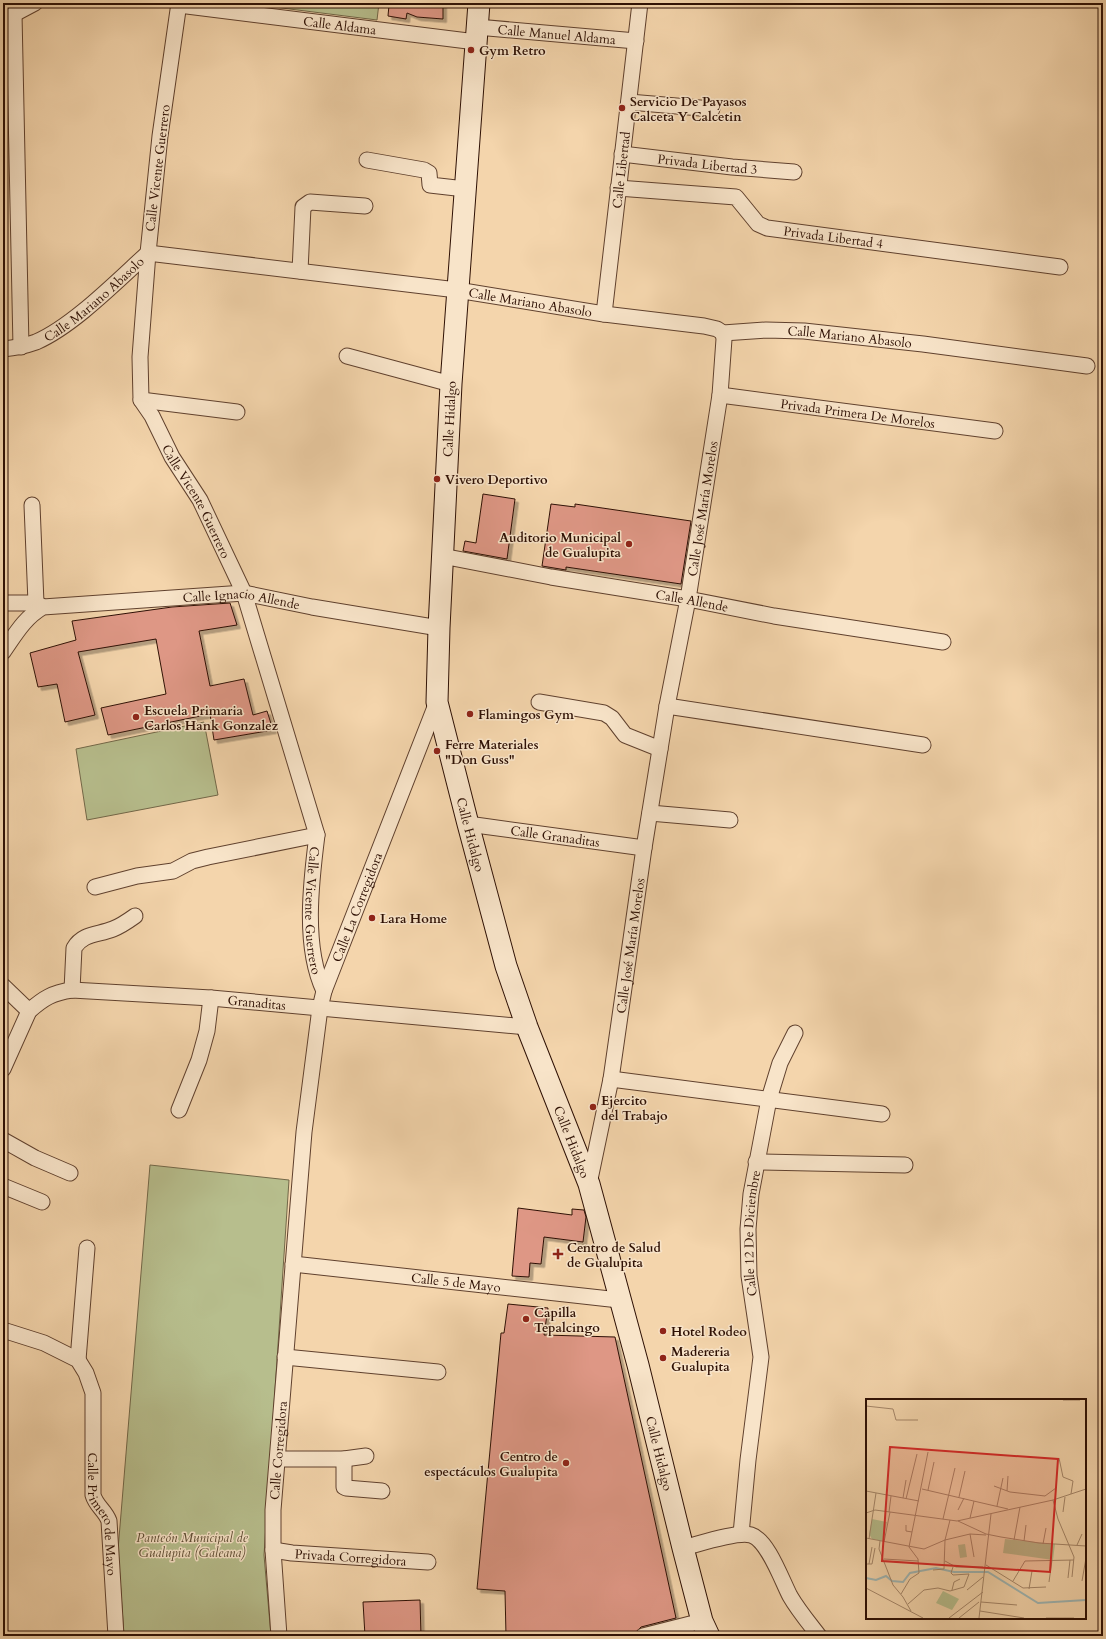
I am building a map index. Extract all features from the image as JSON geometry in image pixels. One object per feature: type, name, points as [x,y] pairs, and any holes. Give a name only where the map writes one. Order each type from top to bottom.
[{"type":"main road","name":"Calle Hidalgo","points":[[480,3],[451,384],[442,556],[437,702],[506,966],[527,1027],[589,1184],[619,1300],[638,1365],[683,1548],[706,1628]]},
{"type":"street","points":[[22,347],[8,17],[35,3]]},
{"type":"street","name":"Calle Libertad","points":[[604,314],[640,3]]},
{"type":"street","name":"Calle Aldama","points":[[179,4],[477,34]]},
{"type":"street","name":"Calle Vicente Guerrero","points":[[179,4],[160,136],[148,253],[140,357],[141,400],[152,416],[172,457],[200,500],[244,592],[317,835],[312,870],[312,949],[318,978],[324,991]]},
{"type":"street","name":"Calle Manuel Aldama","points":[[477,34],[636,41]]},
{"type":"street","points":[[629,102],[712,109]]},
{"type":"street","name":"Privada Libertad 3","points":[[622,154],[732,167],[794,172]]},
{"type":"street","points":[[367,160],[424,170],[429,173],[430,185],[465,189]]},
{"type":"street","name":"Privada Libertad 4","points":[[618,188],[736,197],[758,224],[767,228],[1060,267]]},
{"type":"street","points":[[300,271],[303,206],[310,202],[365,206]]},
{"type":"street","name":"Calle Mariano Abasolo","points":[[3,349],[22,347],[52,335],[148,253],[457,290],[604,314],[704,326],[717,329],[723,333],[766,330],[804,331],[923,344],[1087,366]]},
{"type":"street","name":"Calle José María Morelos","points":[[589,1184],[611,1079],[660,748],[688,599],[720,395],[723,333]]},
{"type":"street","points":[[347,356],[451,384]]},
{"type":"street","name":"Privada Primera De Morelos","points":[[720,395],[995,431]]},
{"type":"street","points":[[141,400],[237,412]]},
{"type":"street","points":[[3,652],[23,622],[39,605],[32,505]]},
{"type":"street","name":"Calle Allende","points":[[442,556],[551,577],[688,599],[774,616],[943,642]]},
{"type":"street","name":"Calle Ignacio Allende","points":[[3,603],[39,605],[244,592],[312,607],[439,628]]},
{"type":"street","name":"Calle La Corregidora","points":[[293,1264],[304,1132],[320,1008],[324,991],[437,702]]},
{"type":"street","points":[[539,702],[604,713],[612,718],[625,735],[660,748]]},
{"type":"street","points":[[667,706],[923,745]]},
{"type":"street","points":[[650,813],[730,820]]},
{"type":"street","name":"Calle Granaditas","points":[[468,824],[644,848]]},
{"type":"street","points":[[95,887],[137,876],[173,871],[192,861],[208,857],[317,835]]},
{"type":"street","points":[[72,990],[74,948],[77,943],[91,935],[112,930],[135,916]]},
{"type":"street","points":[[3,986],[29,1011],[3,1069]]},
{"type":"street","name":"Granaditas","points":[[29,1011],[44,998],[57,992],[72,990],[211,998],[527,1027]]},
{"type":"street","points":[[179,1110],[199,1060],[207,1031],[211,998]]},
{"type":"street","name":"Calle 12 De Diciembre","points":[[741,1534],[760,1357],[749,1276],[748,1229],[756,1162],[769,1099],[780,1063],[795,1033]]},
{"type":"street","points":[[611,1079],[882,1114]]},
{"type":"street","points":[[3,1140],[35,1158],[70,1173]]},
{"type":"street","points":[[756,1162],[905,1165]]},
{"type":"street","points":[[3,1186],[42,1202]]},
{"type":"street","points":[[3,1330],[44,1343],[78,1360],[87,1248]]},
{"type":"street","name":"Calle 5 de Mayo","points":[[293,1264],[619,1300]]},
{"type":"street","name":"Calle Corregidora","points":[[280,1636],[273,1550],[273,1510],[293,1264]]},
{"type":"street","points":[[285,1357],[438,1372]]},
{"type":"street","name":"Calle Primero de Mayo","points":[[78,1360],[86,1373],[93,1393],[93,1495],[95,1503],[110,1520],[116,1636]]},
{"type":"street","points":[[278,1459],[344,1460],[366,1456]]},
{"type":"street","points":[[344,1460],[344,1486],[346,1488],[382,1491]]},
{"type":"street","points":[[683,1548],[741,1534],[752,1535],[766,1548],[791,1597],[819,1636]]},
{"type":"street","name":"Privada Corregidora","points":[[273,1550],[292,1553],[428,1562]]},
{"type":"street","points":[[643,1636],[706,1628]]},
{"type":"green space","points":[[242,3],[379,3],[377,20]]},
{"type":"green space","points":[[204,722],[218,795],[87,820],[76,749]]},
{"type":"green space","name":"Panteón Municipal de Gualupita (Galeana)","points":[[150,1165],[289,1180],[264,1555],[271,1636],[124,1636],[118,1550]]},
{"type":"building","points":[[384,3],[443,3],[443,19],[417,17],[407,13],[406,19],[388,16],[389,5]]},
{"type":"building","points":[[483,494],[515,499],[507,559],[463,551],[465,541],[476,543]]},
{"type":"building","name":"Auditorio Municipal de Gualupita","points":[[551,504],[575,507],[575,504],[691,521],[681,584],[566,567],[566,570],[542,566]]},
{"type":"building","points":[[230,603],[237,625],[199,631],[210,686],[244,679],[253,715],[267,711],[273,730],[214,740],[210,714],[108,735],[101,708],[166,694],[156,639],[78,652],[95,715],[65,722],[57,684],[38,687],[30,653],[76,640],[72,621],[172,607]]},
{"type":"building","points":[[518,1208],[572,1215],[572,1209],[584,1210],[586,1217],[583,1242],[544,1237],[541,1264],[530,1263],[529,1277],[512,1276]]},
{"type":"building","name":"Centro de espectáculos Gualupita","points":[[508,1304],[548,1308],[544,1335],[615,1337],[676,1618],[641,1627],[636,1632],[608,1636],[506,1636],[505,1591],[477,1589],[501,1333],[504,1333]]},
{"type":"building","points":[[420,1600],[421,1636],[365,1636],[363,1602]]},
{"type":"place","name":"Gym Retro","points":[[471,50]]},
{"type":"place","name":"Servicio De Payasos Calceta Y Calcetin","points":[[622,108]]},
{"type":"place","name":"Vivero Deportivo","points":[[437,479]]},
{"type":"place","name":"Auditorio Municipal de Gualupita","points":[[629,544]]},
{"type":"place","name":"Flamingos Gym","points":[[470,714]]},
{"type":"place","name":"Escuela Primaria Carlos Hank Gonzalez","points":[[136,717]]},
{"type":"place","name":"Ferre Materiales \"Don Guss\"","points":[[437,751]]},
{"type":"place","name":"Lara Home","points":[[372,918]]},
{"type":"place","name":"Ejercito del Trabajo","points":[[593,1107]]},
{"type":"place","name":"Centro de Salud de Gualupita","points":[[558,1254]]},
{"type":"place","name":"Capilla Tepalcingo","points":[[526,1319]]},
{"type":"place","name":"Hotel Rodeo","points":[[663,1331]]},
{"type":"place","name":"Madereria Gualupita","points":[[663,1358]]},
{"type":"place","name":"Centro de espectáculos Gualupita","points":[[566,1463]]}]
